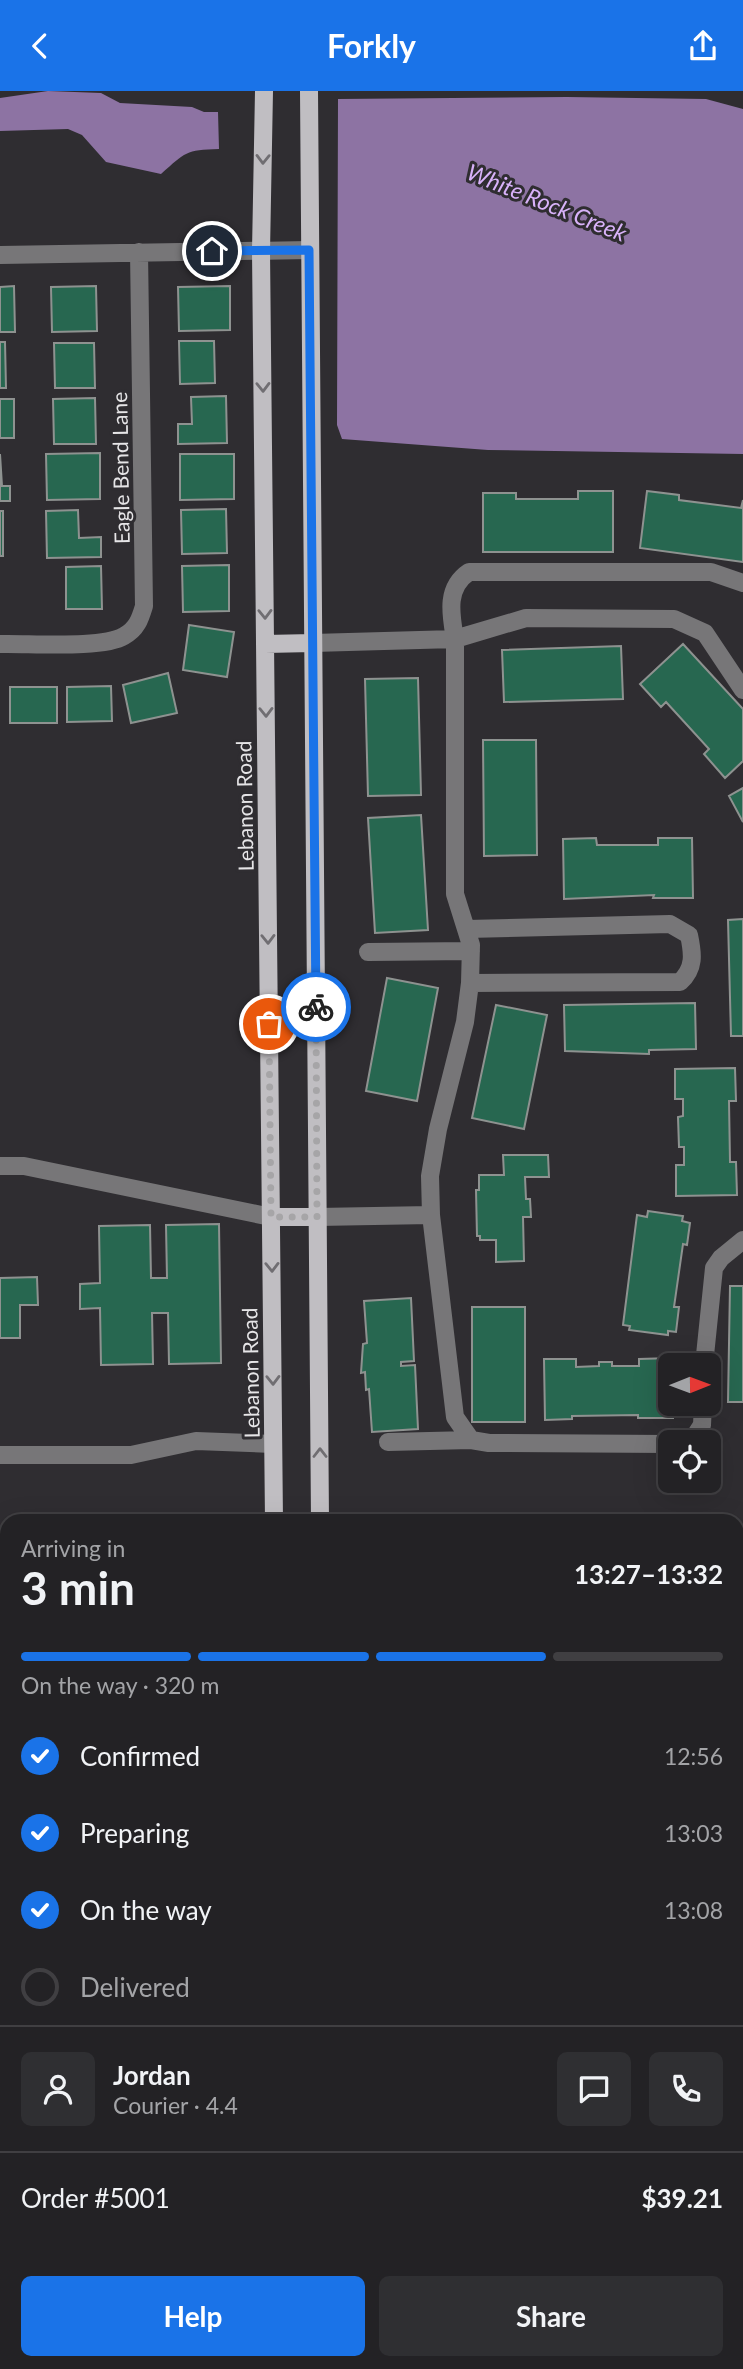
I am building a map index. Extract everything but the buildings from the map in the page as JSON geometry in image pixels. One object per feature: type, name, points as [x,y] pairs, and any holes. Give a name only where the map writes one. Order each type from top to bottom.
[{"type":"main road","name":"Lebanon Road","points":[[264,91],[261,251],[274,1514]]},
{"type":"main road","points":[[309,91],[320,1514]]},
{"type":"main road","points":[[265,644],[313,643]]},
{"type":"main road","points":[[271,1217],[317,1217]]},
{"type":"street","points":[[0,255],[309,250]]},
{"type":"street","name":"Eagle Bend Lane","points":[[0,644],[86,643],[122,638],[135,629],[144,605],[139,252]]},
{"type":"street","points":[[471,1440],[455,1417],[431,1215],[430,1176],[438,1129],[465,1022],[470,983],[471,951],[455,894],[452,798],[455,639],[452,599],[455,585],[469,572],[711,572],[743,583]]},
{"type":"street","points":[[313,643],[455,639],[526,618],[674,619],[705,633],[743,690]]},
{"type":"street","points":[[467,929],[670,924],[689,935],[692,951],[692,964],[680,982],[470,983]]},
{"type":"street","points":[[368,952],[471,951]]},
{"type":"street","points":[[0,1166],[24,1166],[271,1217]]},
{"type":"street","points":[[317,1217],[431,1215]]},
{"type":"street","points":[[705,1353],[714,1268],[721,1258],[743,1240]]},
{"type":"street","points":[[0,1455],[131,1455],[196,1441],[274,1444]]},
{"type":"street","points":[[388,1441],[658,1444]]},
{"type":"water","points":[[48,91],[101,93],[120,103],[192,107],[204,112],[218,112],[219,149],[187,154],[161,174],[106,162],[82,135],[68,129],[0,131],[0,98]]},
{"type":"water","name":"White Rock Creek","points":[[338,99],[706,99],[743,109],[743,454],[488,450],[342,439],[337,425]]},
{"type":"way so far","points":[[269,1024],[271,1217],[317,1217],[316,1007]]},
{"type":"route","points":[[212,251],[309,250],[316,1007]]}]
